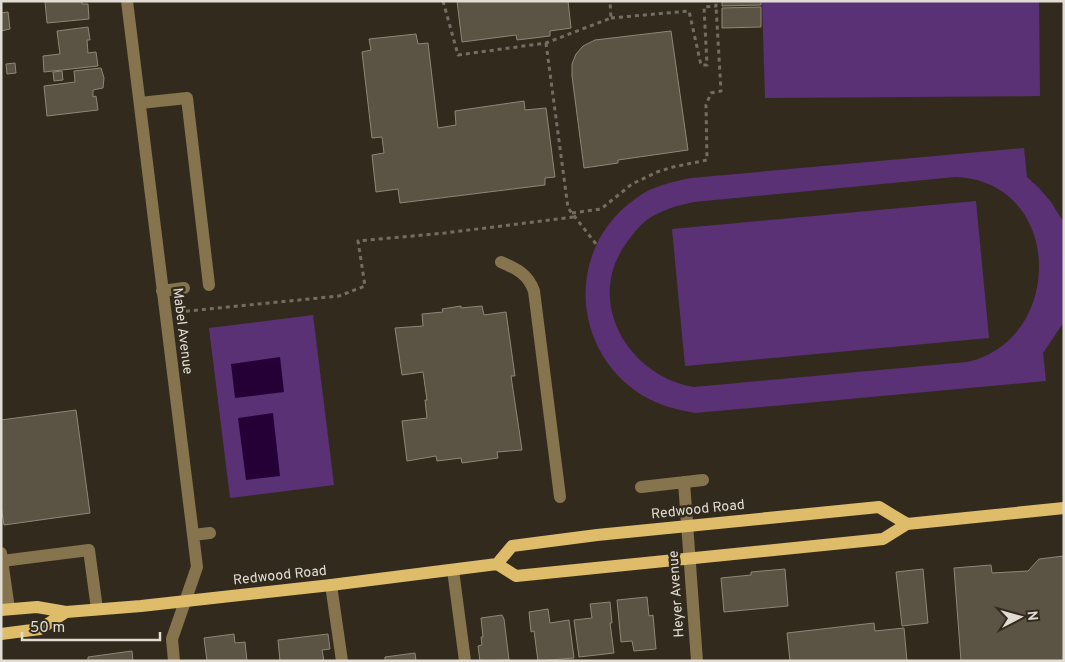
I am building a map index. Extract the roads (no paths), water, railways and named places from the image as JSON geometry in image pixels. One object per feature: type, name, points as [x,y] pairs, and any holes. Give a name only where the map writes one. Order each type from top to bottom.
[{"type":"main road","name":"Redwood Road","points":[[5,610],[37,606],[66,612],[331,585],[497,564],[512,546],[596,535],[879,507],[907,524]]},
{"type":"main road","points":[[497,564],[516,576],[882,539],[907,524],[1064,508]]},
{"type":"main road","name":"Redwood Road","points":[[1,634],[40,629],[66,612]]},
{"type":"street","name":"Mabel Avenue","points":[[127,1],[196,567],[172,639],[174,661]]},
{"type":"street","points":[[140,103],[187,98],[210,285]]},
{"type":"street","points":[[501,262],[525,274],[531,282],[534,291],[560,497]]},
{"type":"street","points":[[162,291],[184,288]]},
{"type":"street","points":[[641,486],[703,480]]},
{"type":"street","name":"Heyer Avenue","points":[[684,482],[697,661]]},
{"type":"street","points":[[193,535],[210,533]]},
{"type":"street","points":[[5,610],[2,557],[89,550],[97,609]]},
{"type":"street","points":[[453,570],[465,661]]},
{"type":"street","points":[[331,585],[342,661]]}]
